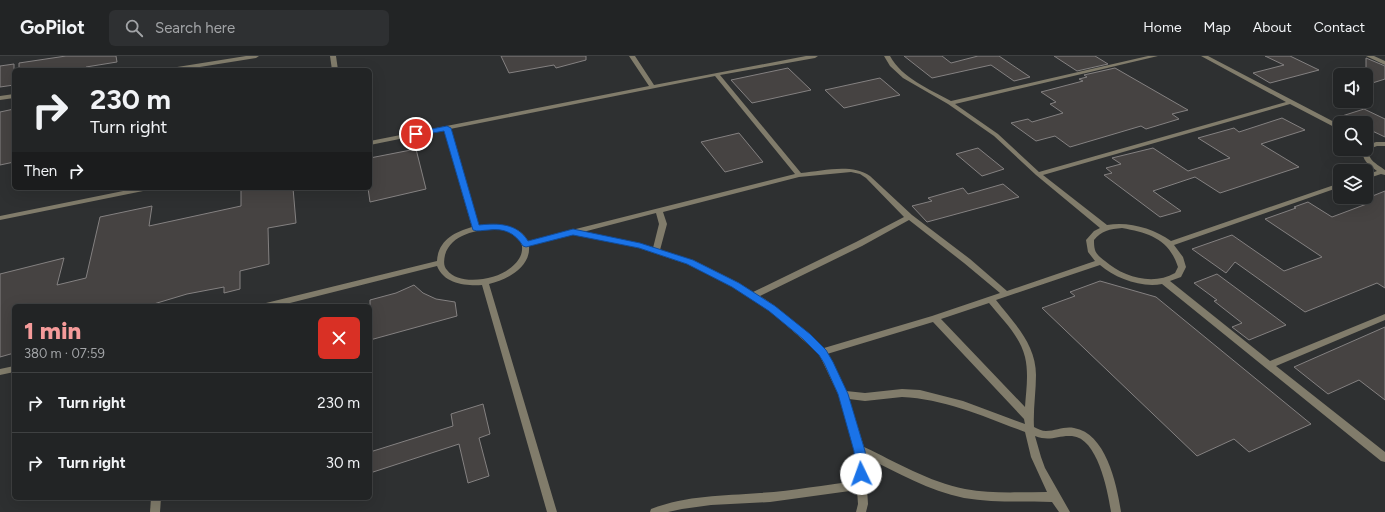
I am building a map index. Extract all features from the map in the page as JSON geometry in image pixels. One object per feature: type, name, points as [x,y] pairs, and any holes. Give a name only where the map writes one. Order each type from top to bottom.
[{"type":"street","points":[[183,68],[256,56]]},
{"type":"street","points":[[333,56],[335,68]]},
{"type":"street","points":[[632,56],[652,86]]},
{"type":"street","points":[[372,144],[652,86],[815,56]]},
{"type":"street","points":[[887,56],[892,65],[905,77],[950,104],[996,135],[1038,174],[1105,228]]},
{"type":"street","points":[[950,104],[1155,56]]},
{"type":"street","points":[[1204,56],[1333,124]]},
{"type":"street","points":[[1369,56],[1385,63]]},
{"type":"street","points":[[716,74],[799,175]]},
{"type":"street","points":[[0,98],[12,96]]},
{"type":"street","points":[[1038,174],[1291,102]]},
{"type":"street","points":[[447,128],[476,228]]},
{"type":"street","points":[[1373,145],[1385,144]]},
{"type":"street","points":[[1366,156],[1369,162],[1383,172]]},
{"type":"street","points":[[526,244],[799,175],[851,170],[862,173],[879,187],[909,217],[967,261],[1006,294]]},
{"type":"street","points":[[1373,174],[1383,172]]},
{"type":"street","points":[[1169,244],[1333,187]]},
{"type":"street","points":[[0,218],[138,190]]},
{"type":"street","points":[[656,251],[662,224],[659,210]]},
{"type":"street","points":[[753,296],[859,244],[909,217]]},
{"type":"street","points":[[496,226],[511,230],[521,236],[526,244],[525,256],[517,267],[505,276],[485,282],[456,280],[444,272],[440,263],[442,251],[451,240],[464,232],[476,228],[496,226]]},
{"type":"street","points":[[1122,226],[1141,229],[1156,235],[1169,244],[1180,255],[1182,267],[1177,275],[1164,281],[1150,282],[1133,279],[1113,271],[1101,262],[1091,250],[1090,240],[1096,232],[1105,228],[1122,226]]},
{"type":"street","points":[[573,232],[640,246],[690,262],[736,285],[772,308],[806,336],[822,352],[843,394],[859,450],[863,504],[861,512]]},
{"type":"street","points":[[822,352],[935,318],[1101,262]]},
{"type":"street","points":[[274,304],[440,263]]},
{"type":"street","points":[[1164,281],[1385,458]]},
{"type":"street","points":[[485,282],[552,512]]},
{"type":"street","points":[[991,299],[1027,349],[1031,367],[1030,430],[1039,471],[1065,512]]},
{"type":"street","points":[[1268,365],[1385,317]]},
{"type":"street","points":[[935,318],[1029,418]]},
{"type":"street","points":[[0,372],[12,369]]},
{"type":"street","points":[[843,394],[866,397],[902,393],[920,394],[963,405],[1044,435],[1074,432],[1081,434],[1093,443],[1109,481],[1116,512]]},
{"type":"street","points":[[859,450],[923,480],[962,493],[992,496],[1055,496]]},
{"type":"street","points":[[655,512],[686,504],[769,497],[862,485]]},
{"type":"street","points":[[155,512],[156,500]]},
{"type":"building","points":[[66,56],[116,56],[117,62],[86,68],[19,68],[19,63]]},
{"type":"building","points":[[501,56],[586,56],[586,60],[556,68],[554,65],[509,73]]},
{"type":"building","points":[[904,56],[942,56],[951,63],[978,56],[999,56],[1030,77],[1014,81],[991,65],[932,78]]},
{"type":"building","points":[[1054,56],[1095,56],[1108,64],[1077,71]]},
{"type":"building","points":[[1265,56],[1290,56],[1319,70],[1270,83],[1253,73],[1284,65]]},
{"type":"building","points":[[1366,58],[1385,66],[1385,79],[1373,83],[1373,68],[1366,68]]},
{"type":"building","points":[[14,64],[14,68],[12,68],[12,85],[0,87],[0,66]]},
{"type":"building","points":[[788,68],[811,90],[752,103],[731,80]]},
{"type":"building","points":[[1115,68],[1188,110],[1172,114],[1179,119],[1146,129],[1141,126],[1070,147],[1055,136],[1036,141],[1011,123],[1028,119],[1032,122],[1063,113],[1050,104],[1056,102],[1041,92],[1083,81],[1079,79],[1087,77],[1084,75]]},
{"type":"building","points":[[880,78],[900,95],[844,108],[825,90]]},
{"type":"building","points":[[12,109],[12,162],[0,165],[0,112]]},
{"type":"building","points":[[1364,109],[1385,119],[1385,137],[1373,131],[1373,116],[1342,116]]},
{"type":"building","points":[[1282,118],[1305,130],[1261,144],[1299,167],[1220,193],[1195,177],[1153,191],[1181,211],[1160,217],[1104,175],[1112,173],[1106,168],[1121,164],[1112,158],[1153,148],[1188,171],[1230,158],[1198,138],[1234,128],[1239,132]]},
{"type":"building","points":[[739,133],[763,162],[725,172],[701,142]]},
{"type":"building","points":[[978,148],[1004,169],[982,176],[956,154]]},
{"type":"building","points":[[416,149],[426,189],[370,202],[368,190],[372,190],[372,158]]},
{"type":"building","points":[[1003,184],[1019,197],[927,222],[912,206],[932,201],[928,198],[963,188],[968,194]]},
{"type":"building","points":[[241,190],[293,190],[296,223],[268,228],[269,264],[240,271],[240,289],[224,293],[224,287],[187,294],[154,304],[12,304],[12,354],[0,357],[0,274],[64,258],[57,285],[86,278],[100,217],[152,206],[149,226],[241,206]]},
{"type":"building","points":[[1385,191],[1385,288],[1377,283],[1305,312],[1235,262],[1226,273],[1192,249],[1232,235],[1284,271],[1322,257],[1265,219],[1308,202],[1332,217],[1367,204],[1373,204],[1373,196]]},
{"type":"building","points":[[1217,274],[1286,325],[1249,340],[1232,327],[1242,323],[1214,301],[1217,300],[1194,283]]},
{"type":"building","points":[[1100,281],[1156,297],[1311,424],[1249,452],[1234,439],[1197,456],[1042,308],[1075,296],[1070,292]]},
{"type":"building","points":[[414,285],[423,293],[436,299],[455,302],[457,316],[372,339],[372,304],[370,304],[370,300],[396,293]]},
{"type":"building","points":[[1385,327],[1385,400],[1359,380],[1328,394],[1294,367]]},
{"type":"building","points":[[483,404],[490,434],[479,438],[489,476],[468,483],[459,444],[372,472],[372,451],[453,426],[451,414]]},
{"type":"route","points":[[416,134],[447,128],[476,228],[496,226],[511,230],[521,236],[526,244],[573,232],[640,246],[690,262],[736,285],[772,308],[806,336],[822,352],[828,362],[843,394],[860,451],[861,474]]}]
